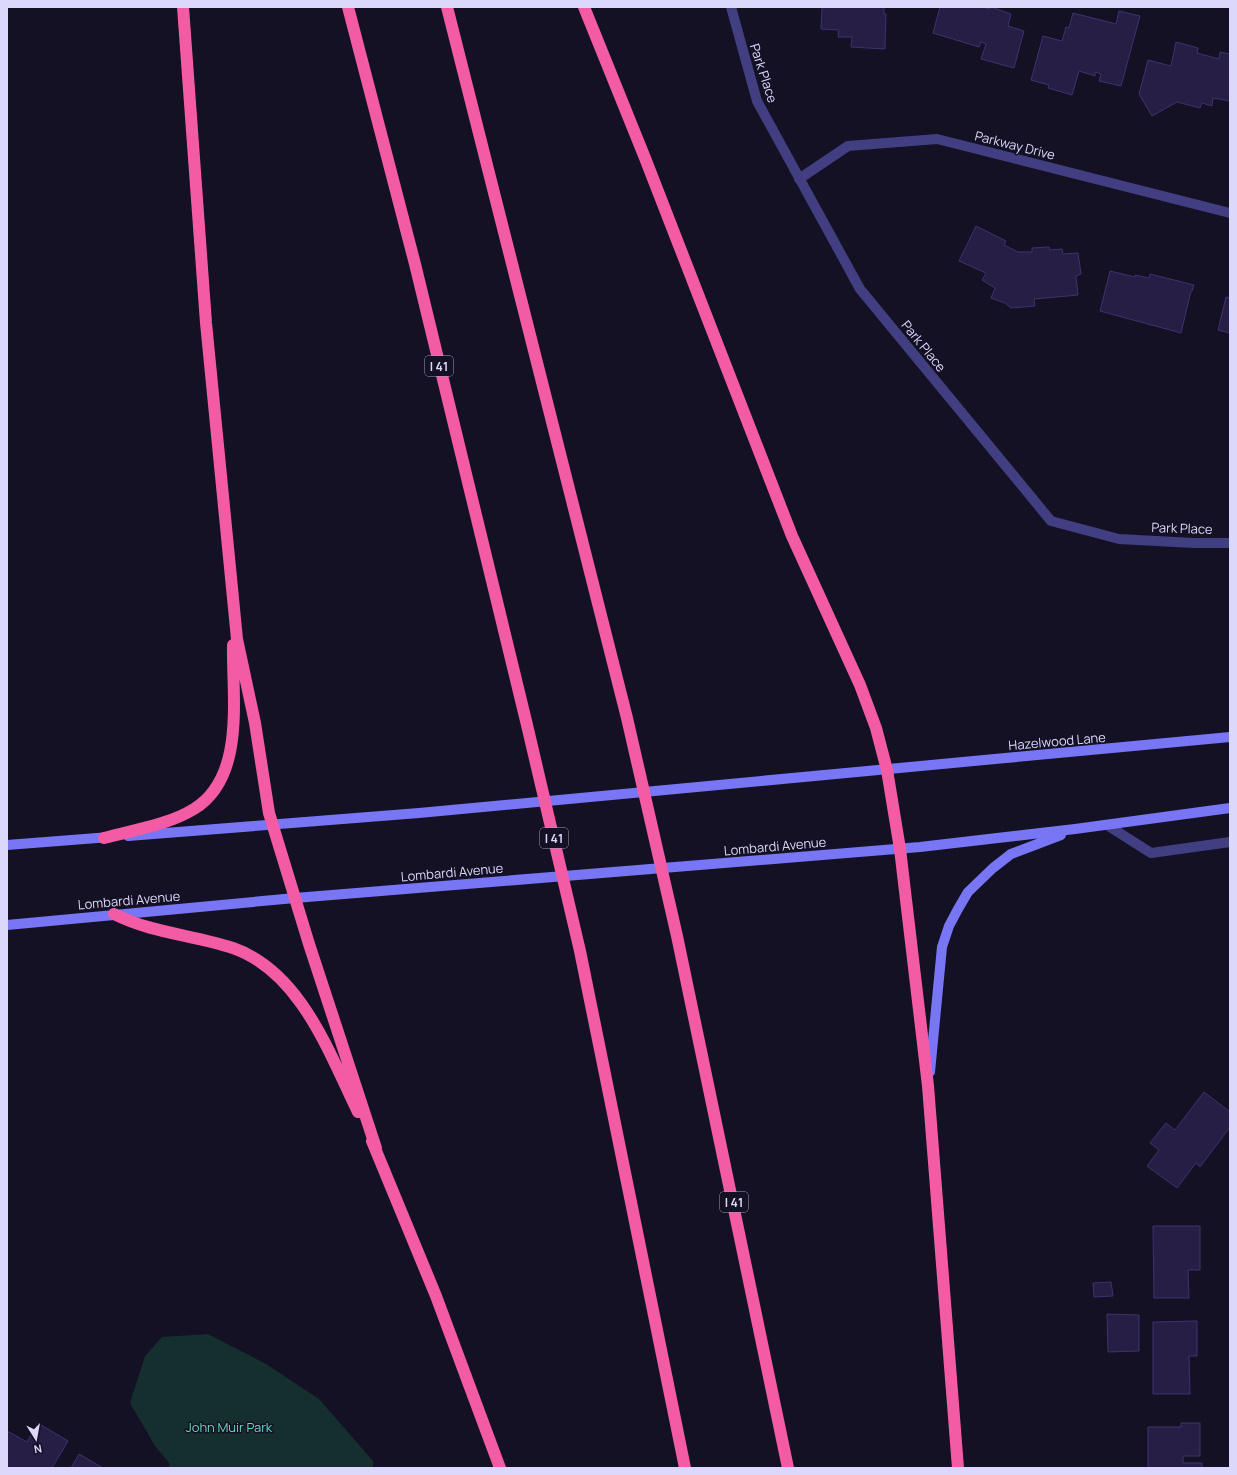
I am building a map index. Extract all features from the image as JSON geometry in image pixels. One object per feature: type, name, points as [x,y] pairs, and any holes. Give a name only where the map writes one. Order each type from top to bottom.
[{"type":"highway","points":[[183,7],[206,323],[234,618],[255,723],[266,804],[376,1148],[436,1296],[500,1468]]},
{"type":"highway","name":"I 41","points":[[348,7],[414,264],[527,726],[580,951],[685,1468]]},
{"type":"highway","name":"I 41","points":[[447,7],[627,718],[677,936],[788,1468]]},
{"type":"highway","points":[[584,7],[645,158],[792,536],[860,685],[876,728],[887,770],[900,849],[928,1086],[958,1468]]},
{"type":"highway","points":[[104,838],[186,813],[202,803],[220,783],[227,765],[232,738],[234,618]]},
{"type":"highway","points":[[114,914],[143,926],[233,948],[257,959],[278,977],[297,999],[314,1024],[376,1148]]},
{"type":"main road","name":"Hazelwood Lane","points":[[887,770],[1230,737]]},
{"type":"main road","points":[[7,845],[419,813],[887,770]]},
{"type":"main road","points":[[900,849],[1075,829],[1230,808]]},
{"type":"main road","points":[[928,1086],[942,947],[948,926],[968,892],[993,868],[1011,854],[1075,829]]},
{"type":"main road","name":"Lombardi Avenue","points":[[7,925],[295,898],[900,849]]},
{"type":"street","name":"Park Place","points":[[731,7],[757,101],[860,289],[1051,521],[1119,539],[1194,543],[1230,543]]},
{"type":"street","name":"Parkway Drive","points":[[799,179],[848,146],[937,139],[1230,212]]},
{"type":"street","points":[[1107,825],[1151,853],[1230,842]]},
{"type":"green space","name":"John Muir Park","points":[[208,1334],[266,1364],[319,1399],[373,1461],[373,1468],[168,1468],[170,1464],[155,1446],[130,1403],[145,1356],[162,1337]]},
{"type":"building","points":[[822,7],[884,7],[884,14],[886,14],[885,49],[851,47],[852,37],[838,37],[839,30],[821,29]]},
{"type":"building","points":[[940,7],[983,7],[990,9],[991,7],[1011,14],[1008,26],[1024,31],[1014,68],[981,59],[986,44],[981,42],[979,47],[933,33]]},
{"type":"building","points":[[1119,11],[1140,16],[1121,86],[1099,81],[1101,74],[1095,72],[1095,76],[1079,71],[1072,95],[1048,88],[1049,85],[1031,80],[1043,36],[1062,41],[1066,27],[1069,28],[1073,13],[1116,24]]},
{"type":"building","points":[[1176,42],[1198,48],[1197,53],[1219,59],[1220,52],[1230,54],[1230,101],[1213,98],[1212,106],[1202,103],[1200,108],[1177,102],[1152,116],[1139,94],[1148,60],[1171,66]]},
{"type":"building","points":[[976,226],[1006,241],[1004,245],[1018,252],[1032,252],[1032,248],[1049,247],[1050,250],[1062,249],[1063,254],[1078,253],[1081,274],[1076,276],[1078,295],[1034,299],[1035,306],[1011,308],[1005,303],[991,298],[995,288],[982,280],[986,273],[959,261]]},
{"type":"building","points":[[1110,271],[1135,277],[1135,275],[1149,278],[1150,274],[1194,285],[1191,291],[1181,333],[1100,311]]},
{"type":"building","points":[[1226,297],[1230,298],[1230,333],[1218,330]]},
{"type":"building","points":[[1204,1092],[1230,1112],[1230,1127],[1200,1167],[1196,1163],[1177,1188],[1147,1166],[1159,1150],[1150,1143],[1166,1123],[1175,1130]]},
{"type":"building","points":[[1153,1226],[1200,1226],[1200,1270],[1188,1270],[1189,1298],[1154,1298]]},
{"type":"building","points":[[1111,1282],[1113,1296],[1094,1297],[1093,1283]]},
{"type":"building","points":[[1107,1314],[1139,1315],[1139,1351],[1108,1352]]},
{"type":"building","points":[[1197,1321],[1197,1356],[1189,1356],[1190,1394],[1153,1394],[1153,1322]]},
{"type":"building","points":[[38,1423],[68,1441],[52,1468],[7,1468],[7,1431],[27,1442]]},
{"type":"building","points":[[1181,1423],[1200,1423],[1200,1456],[1183,1456],[1183,1463],[1202,1463],[1202,1468],[1148,1468],[1148,1427],[1181,1427]]},
{"type":"building","points":[[79,1454],[103,1468],[71,1468]]}]
